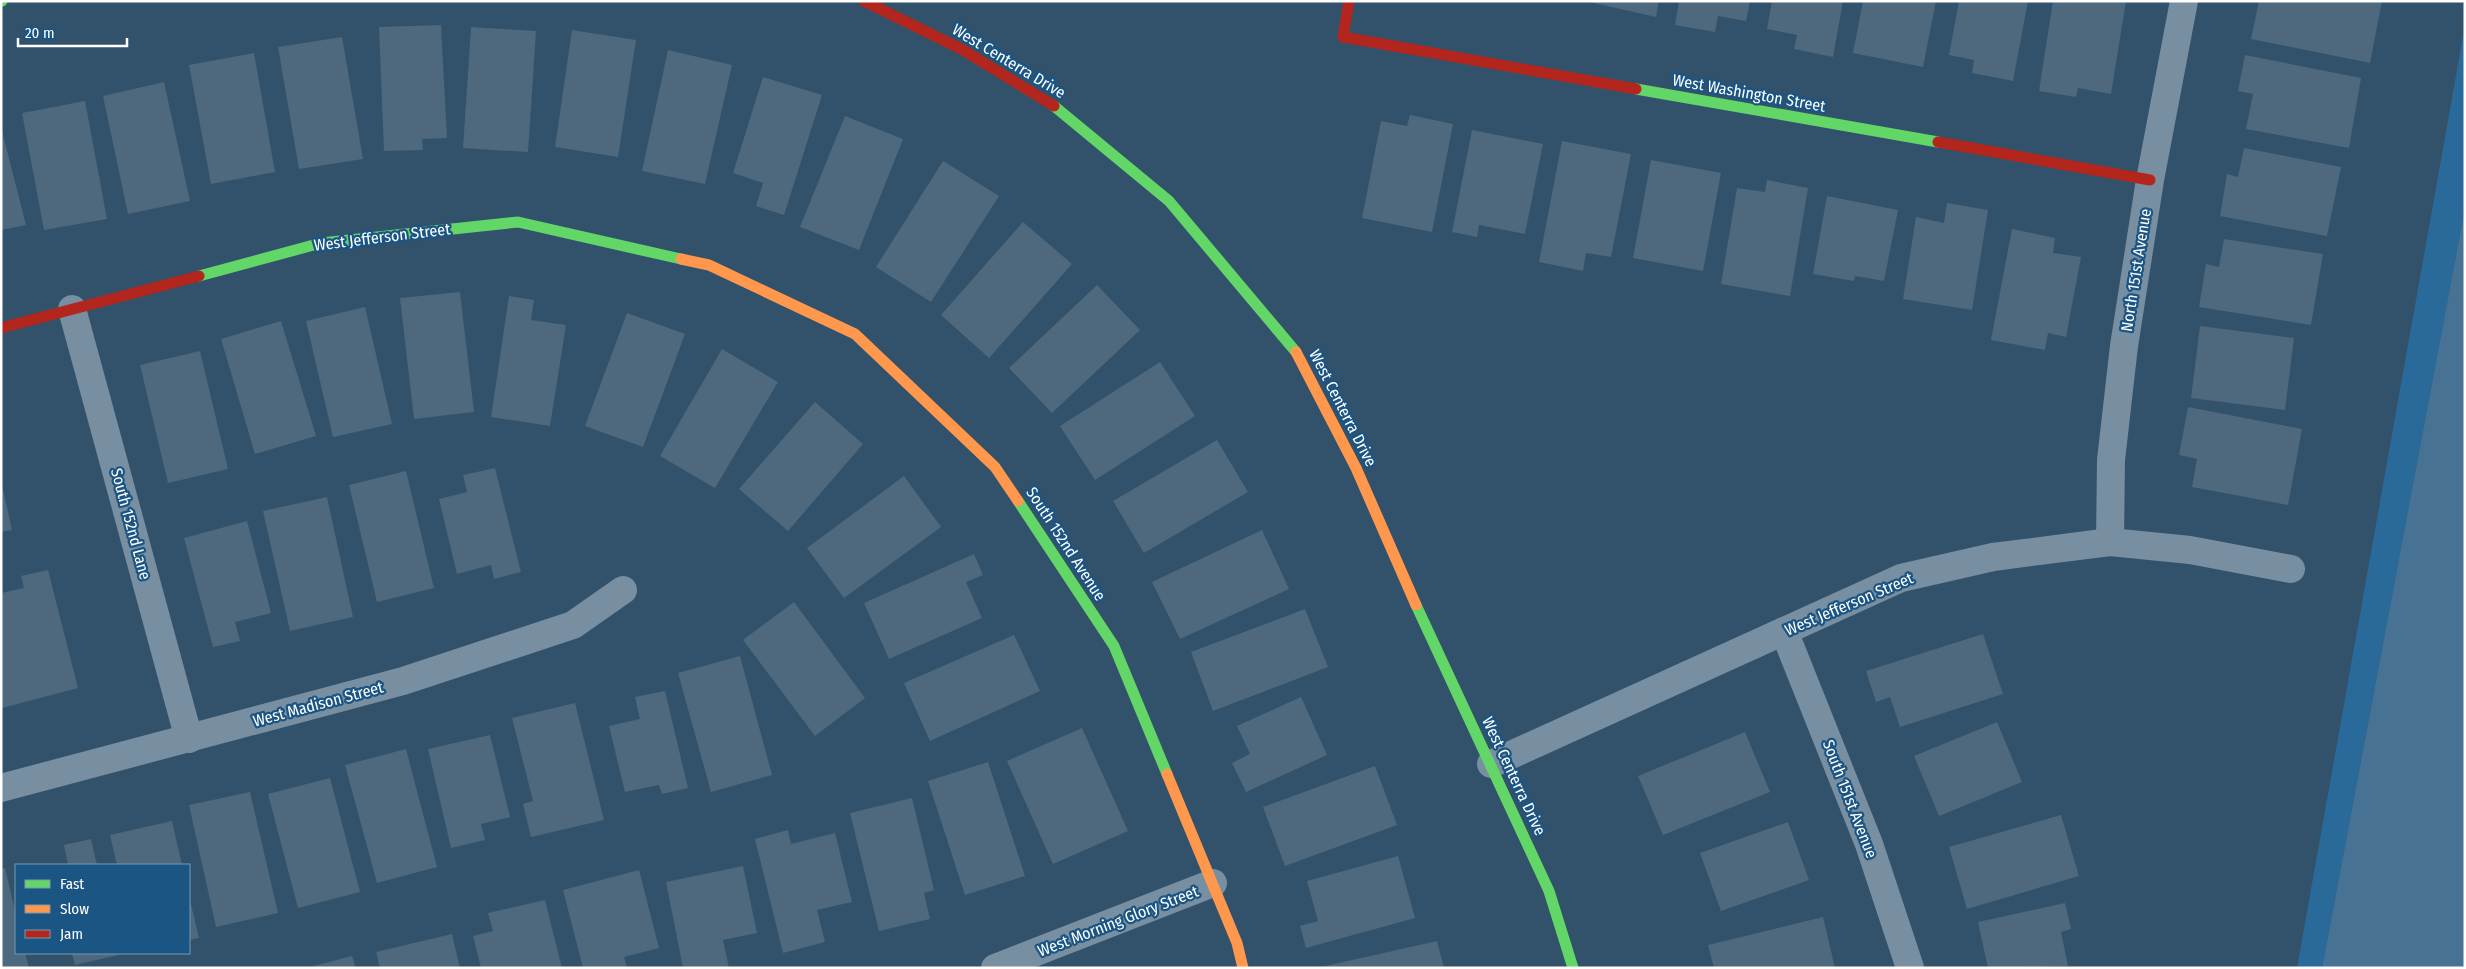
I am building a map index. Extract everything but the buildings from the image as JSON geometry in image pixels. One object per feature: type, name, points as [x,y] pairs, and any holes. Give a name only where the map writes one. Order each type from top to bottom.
[{"type":"street","name":"West Centerra Drive","points":[[864,1],[963,50],[1046,99],[1169,201],[1300,357],[1356,468],[1420,614],[1549,891],[1574,968]]},
{"type":"street","name":"West Washington Street","points":[[1350,1],[1343,37],[2150,180]]},
{"type":"street","name":"North 151st Avenue","points":[[2110,542],[2112,451],[2124,346],[2150,180],[2184,1]]},
{"type":"street","name":"West Jefferson Street","points":[[1,328],[321,243],[518,222],[709,265]]},
{"type":"street","name":"South 152nd Avenue","points":[[709,265],[855,334],[996,468],[1114,646],[1237,942],[1243,968]]},
{"type":"street","name":"South 152nd Lane","points":[[72,309],[190,739]]},
{"type":"street","name":"West Jefferson Street","points":[[1490,764],[1901,578],[1993,557],[2110,542],[2190,550],[2291,569]]},
{"type":"street","name":"West Madison Street","points":[[1,788],[403,682],[573,625],[623,590]]},
{"type":"street","name":"South 151st Avenue","points":[[1784,632],[1869,844],[1910,968]]},
{"type":"street","name":"West Morning Glory Street","points":[[995,968],[1213,883]]},
{"type":"shaded area","points":[[2465,25],[2465,208],[2322,968],[2297,968]]},
{"type":"shaded area","points":[[2465,208],[2465,968],[2322,968]]},
{"type":"traffic: fast","points":[[1636,89],[1938,142]]},
{"type":"traffic: fast","points":[[1054,106],[1169,201],[1296,352]]},
{"type":"traffic: fast","points":[[199,276],[321,243],[518,222],[681,259]]},
{"type":"traffic: fast","points":[[1018,501],[1114,646],[1167,774]]},
{"type":"traffic: fast","points":[[1416,605],[1549,891],[1573,968]]},
{"type":"traffic: slow","points":[[681,259],[709,265],[855,334],[995,467],[1018,501]]},
{"type":"traffic: slow","points":[[1296,352],[1356,468],[1416,605]]},
{"type":"traffic: slow","points":[[1167,774],[1237,943],[1243,968]]},
{"type":"traffic: jam","points":[[864,1],[963,50],[1054,106]]},
{"type":"traffic: jam","points":[[1349,1],[1343,37],[1636,89]]},
{"type":"traffic: jam","points":[[1938,142],[2150,180]]},
{"type":"traffic: jam","points":[[1,328],[199,276]]}]
